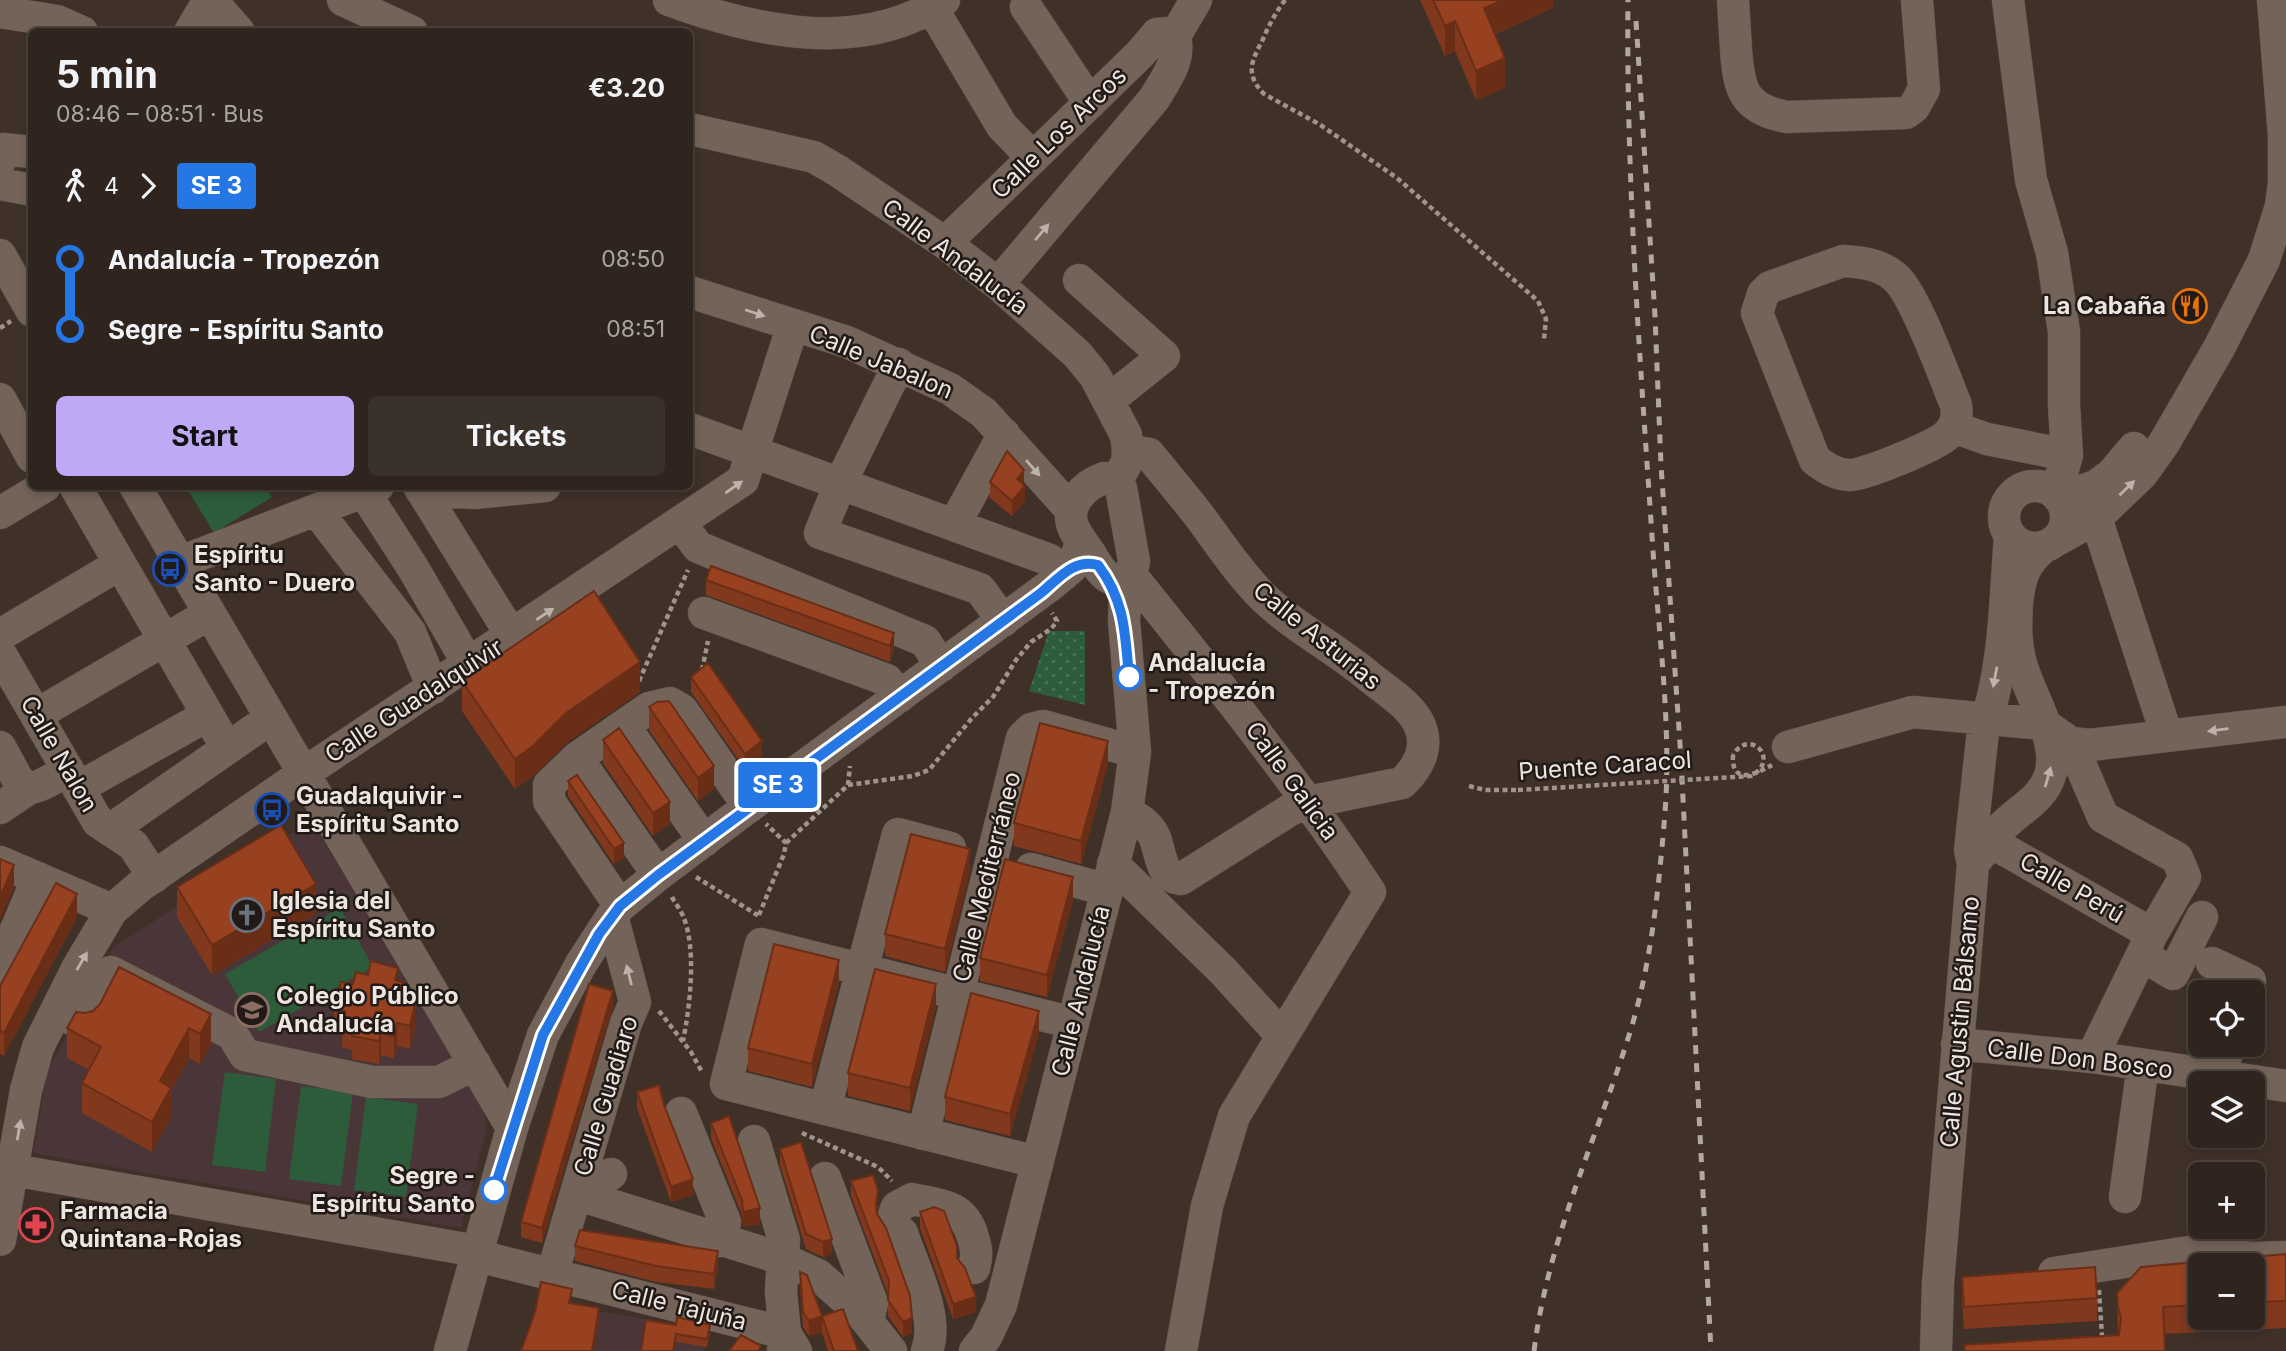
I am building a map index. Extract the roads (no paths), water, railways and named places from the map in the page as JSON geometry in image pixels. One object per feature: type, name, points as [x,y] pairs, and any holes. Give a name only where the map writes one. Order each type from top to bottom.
[{"type":"street","points":[[192,28],[210,0],[235,28]]},
{"type":"street","points":[[343,0],[403,28]]},
{"type":"street","points":[[669,0],[716,17],[774,29],[816,34],[854,32],[889,24],[938,4],[1002,126],[1033,158]]},
{"type":"street","name":"Calle Los Arcos","points":[[998,284],[1154,99],[1172,68],[1178,49],[1175,36],[1196,0]]},
{"type":"street","points":[[1733,0],[1739,82],[1746,96],[1757,107],[1771,114],[1787,117],[1906,113],[1914,107],[1924,89],[1917,0]]},
{"type":"street","points":[[2008,0],[2031,180],[2052,253],[2064,332],[2067,455],[2057,496]]},
{"type":"street","points":[[2057,496],[2096,486],[2124,461],[2148,431],[2247,252],[2264,178],[2264,136],[2254,0]]},
{"type":"street","points":[[2010,536],[2023,546],[2033,548],[2099,528],[2164,443],[2219,348],[2264,260],[2281,206],[2284,182],[2284,136],[2273,0]]},
{"type":"street","points":[[1026,7],[1090,103]]},
{"type":"street","points":[[15,15],[57,21],[73,28]]},
{"type":"street","name":"Calle Los Arcos","points":[[945,243],[1157,34],[1168,33],[1175,36]]},
{"type":"street","name":"Calle Andalucía","points":[[693,131],[814,157],[945,243],[998,284],[1077,354],[1095,376],[1109,400],[1126,435],[1128,450]]},
{"type":"street","points":[[0,161],[4,149],[28,152]]},
{"type":"street","points":[[0,184],[28,189]]},
{"type":"street","points":[[0,255],[28,303]]},
{"type":"street","points":[[1843,261],[1879,267],[1895,277],[1908,293],[1956,405],[1958,416],[1953,427],[1945,437],[1934,443],[1865,472],[1839,474],[1826,469],[1815,460],[1759,322],[1757,313],[1763,294],[1779,283],[1843,261]]},
{"type":"street","points":[[1079,280],[1164,356],[1109,400]]},
{"type":"street","name":"Calle Jabalon","points":[[693,293],[847,342],[899,364],[970,402],[1004,433],[1071,510]]},
{"type":"street","name":"Calle Guadalquivir","points":[[0,1240],[13,1087],[38,1047],[78,967],[112,911],[140,886],[304,773],[512,636],[689,535],[743,480],[793,325]]},
{"type":"street","points":[[899,364],[840,484],[820,533],[980,589],[1003,621]]},
{"type":"street","points":[[0,399],[28,450]]},
{"type":"street","points":[[1953,427],[1987,439],[2067,455]]},
{"type":"street","points":[[693,430],[1050,560],[1090,571]]},
{"type":"street","points":[[954,525],[1004,433]]},
{"type":"street","points":[[1116,482],[1126,462],[1128,450]]},
{"type":"street","name":"Calle Asturias","points":[[1128,450],[1149,454],[1264,598],[1354,665],[1412,713],[1420,727],[1423,742],[1421,758],[1413,772],[1402,783],[1310,802]]},
{"type":"street","points":[[450,1351],[512,1128],[543,1035],[581,964],[616,911],[681,858],[899,697],[933,654],[1003,621],[1090,571],[1134,561],[1122,493],[1116,482],[1104,478],[1088,485],[1079,494],[1071,510]]},
{"type":"street","points":[[2036,486],[2057,496],[2066,513],[2065,524],[2061,534],[2032,557],[2021,577],[2015,632],[2025,679],[2051,746],[2052,768],[2046,788],[2035,802],[2002,818],[1992,818],[1975,807],[1983,731],[2001,644],[2010,536],[2004,521],[2005,510],[2016,492],[2036,486]]},
{"type":"street","points":[[0,513],[38,490]]},
{"type":"street","points":[[77,490],[228,748]]},
{"type":"street","points":[[137,490],[512,1128]]},
{"type":"street","points":[[178,563],[368,490]]},
{"type":"street","points":[[372,490],[469,665]]},
{"type":"street","points":[[421,490],[512,636]]},
{"type":"street","points":[[442,490],[475,493],[505,490]]},
{"type":"street","points":[[316,510],[410,632],[433,688]]},
{"type":"street","name":"Calle Andalucía","points":[[975,1351],[986,1337],[1001,1305],[1127,812],[1135,752],[1124,616],[1090,571],[1073,528],[1071,510]]},
{"type":"street","points":[[2099,528],[2167,736]]},
{"type":"street","points":[[689,535],[933,654]]},
{"type":"street","points":[[0,635],[120,564]]},
{"type":"street","name":"Calle Galicia","points":[[1090,571],[1157,607],[1222,686],[1310,802],[1370,892],[1282,1037]]},
{"type":"street","points":[[1124,616],[1128,605],[1142,601],[1157,607]]},
{"type":"street","points":[[36,715],[209,614]]},
{"type":"street","points":[[709,615],[887,680],[899,697]]},
{"type":"street","name":"Calle Nalon","points":[[0,653],[98,822],[133,845],[154,877]]},
{"type":"street","name":"Calle Guadiaro","points":[[552,1275],[626,1023],[635,1002],[616,911],[549,801],[549,785],[578,758],[649,708],[663,703],[678,706],[749,807]]},
{"type":"street","points":[[1784,754],[1913,712],[2044,724],[2071,743],[2090,745],[2286,722]]},
{"type":"street","points":[[0,808],[28,789],[73,779],[208,715]]},
{"type":"street","points":[[110,830],[271,718]]},
{"type":"street","points":[[624,726],[683,811],[681,858]]},
{"type":"street","name":"Calle Mediterráneo","points":[[923,1133],[1022,738],[1037,726],[1049,727],[1135,752]]},
{"type":"street","name":"Calle Perú","points":[[2071,743],[2103,817],[2177,858],[2185,877],[2147,944],[2092,1057]]},
{"type":"street","points":[[0,747],[22,785],[28,789]]},
{"type":"street","points":[[578,758],[636,843],[681,858]]},
{"type":"street","points":[[1127,812],[1144,822],[1153,833],[1165,870],[1171,877],[1181,879],[1290,810],[1310,802]]},
{"type":"street","name":"Calle Agustin Bálsamo","points":[[1936,1351],[1938,1283],[1957,1044],[1982,853],[1970,850],[1975,807]]},
{"type":"street","points":[[1982,853],[2020,811]]},
{"type":"street","points":[[825,1109],[898,834],[992,859],[1110,877],[1223,971],[1282,1037],[1234,1116],[1207,1206],[1181,1351]]},
{"type":"street","name":"Calle Perú","points":[[1982,853],[2147,944],[2173,974],[2202,917]]},
{"type":"street","points":[[0,862],[112,911]]},
{"type":"street","points":[[0,967],[38,878]]},
{"type":"street","points":[[1037,1163],[726,1084],[760,930],[862,970],[1073,1023]]},
{"type":"street","points":[[2212,964],[2248,980]]},
{"type":"street","points":[[57,1011],[83,1025],[111,972],[232,1034],[245,1055],[372,1082],[439,1082],[475,1064]]},
{"type":"street","name":"Calle Don Bosco","points":[[1957,1044],[2092,1057],[2188,1072]]},
{"type":"street","points":[[2125,1197],[2143,1065]]},
{"type":"street","name":"Calle Don Bosco","points":[[2265,1083],[2286,1086]]},
{"type":"street","points":[[681,1113],[725,1222],[721,1241]]},
{"type":"street","points":[[754,1141],[784,1240],[781,1293],[788,1345]]},
{"type":"street","name":"Calle Tajuña","points":[[6,1170],[477,1251],[494,1260],[788,1345]]},
{"type":"street","points":[[576,1194],[611,1174]]},
{"type":"street","points":[[825,1178],[872,1303],[868,1321]]},
{"type":"street","points":[[576,1194],[783,1259],[818,1275],[868,1321],[891,1351]]},
{"type":"street","points":[[927,1351],[931,1341],[932,1320],[902,1233],[895,1224],[897,1207],[912,1199],[959,1212],[969,1226],[978,1254],[974,1268]]},
{"type":"street","points":[[2025,1277],[2088,1272],[2189,1252],[2219,1252],[2250,1258],[2286,1257]]},
{"type":"street","points":[[2088,1272],[2109,1282],[2140,1281]]},
{"type":"street","points":[[1938,1283],[1973,1281]]},
{"type":"railway","points":[[1534,1351],[1550,1268],[1638,1004],[1653,928],[1664,825],[1666,717],[1635,268],[1629,134],[1628,0]]},
{"type":"railway","points":[[1636,21],[1681,759],[1711,1351]]},
{"type":"place","name":"La Cabaña","points":[[2190,306]]},
{"type":"place","name":"Espíritu Santo - Duero","points":[[170,569]]},
{"type":"place","name":"Andalucía - Tropezón","points":[[1129,677]]},
{"type":"place","name":"Guadalquivir - Espíritu Santo","points":[[272,810]]},
{"type":"place","name":"Iglesia del Espíritu Santo","points":[[247,915]]},
{"type":"place","name":"Colegio Público Andalucía","points":[[252,1010]]},
{"type":"place","name":"Segre - Espíritu Santo","points":[[494,1190]]},
{"type":"place","name":"Farmacia Quintana-Rojas","points":[[36,1225]]}]
